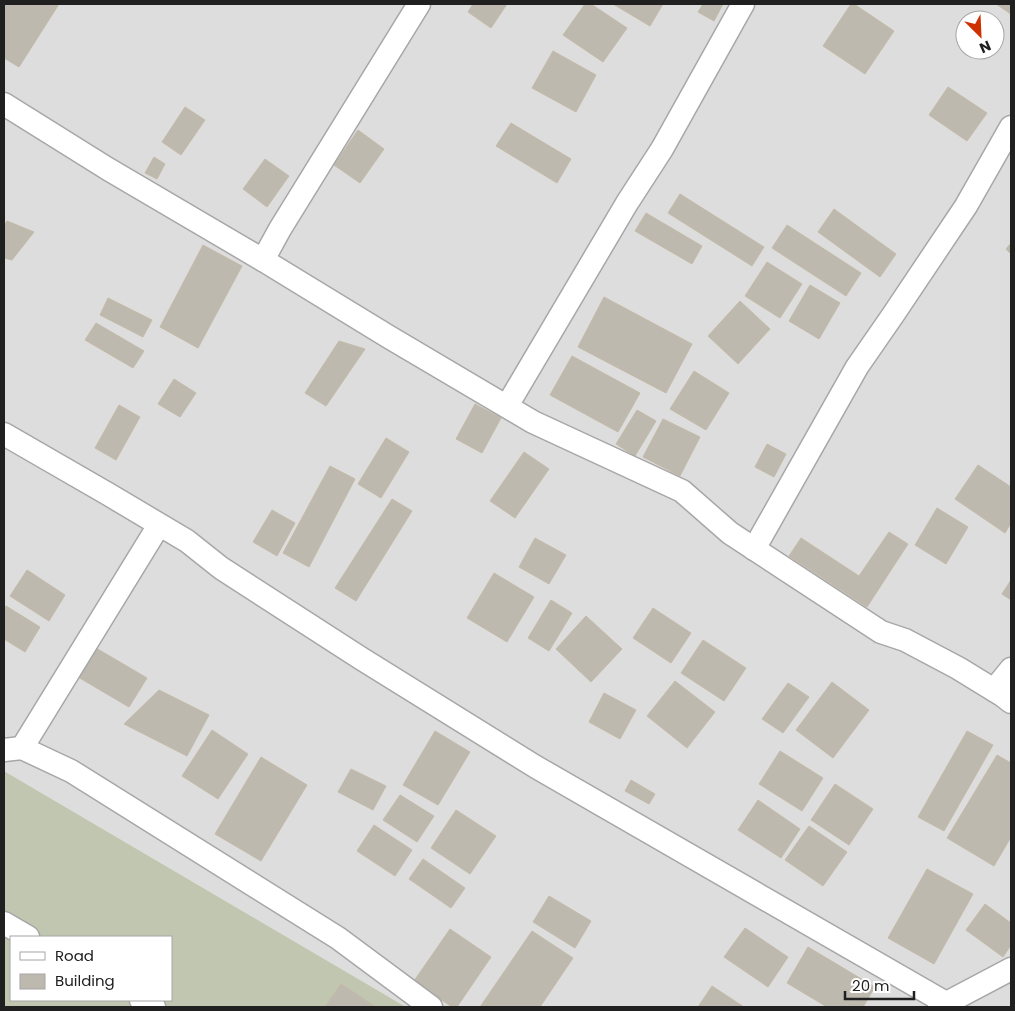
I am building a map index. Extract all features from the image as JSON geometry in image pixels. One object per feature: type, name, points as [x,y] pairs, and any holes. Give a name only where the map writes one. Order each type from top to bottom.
[{"type":"street","points":[[263,260],[280,229],[419,4]]},
{"type":"street","points":[[506,406],[627,203],[662,149],[743,4]]},
{"type":"street","points":[[4,104],[108,169],[263,260],[389,338],[533,422],[682,491],[730,533],[881,632],[904,640],[958,668],[1003,696],[1011,669]]},
{"type":"street","points":[[754,549],[857,367],[966,206],[1011,127]]},
{"type":"street","points":[[4,434],[187,540],[221,568],[354,654],[536,767],[942,1005],[1011,969]]},
{"type":"street","points":[[159,525],[13,749],[71,771],[338,938],[431,1007]]},
{"type":"street","points":[[4,924],[26,936]]},
{"type":"street","points":[[143,1001],[154,1007]]},
{"type":"shaded area","points":[[4,4],[1011,4],[1011,1007],[406,1007],[4,771]]},
{"type":"shaded area","points":[[4,771],[406,1007],[4,1007]]},
{"type":"building","points":[[4,4],[59,4],[19,67],[4,58]]},
{"type":"building","points":[[473,4],[507,4],[491,28],[468,12]]},
{"type":"building","points":[[585,4],[591,4],[627,28],[603,62],[563,35]]},
{"type":"building","points":[[613,4],[663,4],[650,26]]},
{"type":"building","points":[[703,4],[723,4],[714,21],[698,12]]},
{"type":"building","points":[[851,4],[854,4],[894,31],[865,74],[823,46]]},
{"type":"building","points":[[996,4],[1011,4],[1011,14]]},
{"type":"building","points":[[553,51],[596,75],[576,112],[532,88]]},
{"type":"building","points":[[948,87],[987,113],[967,141],[929,115]]},
{"type":"building","points":[[185,107],[205,120],[181,155],[162,142]]},
{"type":"building","points":[[511,123],[571,159],[557,183],[496,146]]},
{"type":"building","points":[[358,130],[384,149],[360,183],[334,165]]},
{"type":"building","points":[[154,157],[165,164],[157,179],[145,173]]},
{"type":"building","points":[[265,159],[289,176],[267,207],[243,189]]},
{"type":"building","points":[[680,194],[764,247],[752,266],[668,213]]},
{"type":"building","points":[[834,209],[896,254],[880,277],[818,232]]},
{"type":"building","points":[[646,213],[702,246],[692,264],[635,231]]},
{"type":"building","points":[[7,221],[34,232],[12,260],[4,258],[4,226]]},
{"type":"building","points":[[787,225],[861,273],[846,296],[772,248]]},
{"type":"building","points":[[1011,243],[1011,254],[1006,249]]},
{"type":"building","points":[[203,245],[242,266],[198,348],[160,327]]},
{"type":"building","points":[[767,262],[802,284],[780,318],[745,296]]},
{"type":"building","points":[[810,285],[840,303],[819,339],[789,321]]},
{"type":"building","points":[[604,297],[692,344],[666,393],[578,347]]},
{"type":"building","points":[[108,298],[152,320],[143,337],[100,315]]},
{"type":"building","points":[[740,301],[770,329],[738,364],[708,336]]},
{"type":"building","points":[[96,323],[144,351],[133,368],[85,340]]},
{"type":"building","points":[[339,341],[365,349],[326,406],[305,393]]},
{"type":"building","points":[[572,356],[640,393],[618,432],[550,395]]},
{"type":"building","points":[[694,371],[729,393],[706,430],[670,409]]},
{"type":"building","points":[[174,379],[196,393],[180,417],[158,404]]},
{"type":"building","points":[[475,404],[501,418],[482,453],[456,439]]},
{"type":"building","points":[[119,405],[140,417],[116,460],[95,448]]},
{"type":"building","points":[[637,410],[656,421],[635,456],[616,444]]},
{"type":"building","points":[[663,419],[700,437],[680,476],[643,457]]},
{"type":"building","points":[[386,438],[409,452],[381,498],[358,484]]},
{"type":"building","points":[[767,444],[786,454],[774,477],[755,467]]},
{"type":"building","points":[[524,452],[549,469],[515,518],[490,501]]},
{"type":"building","points":[[978,465],[1011,487],[1011,523],[1005,533],[955,499]]},
{"type":"building","points":[[330,466],[355,479],[309,567],[283,553]]},
{"type":"building","points":[[392,499],[412,511],[356,601],[335,588]]},
{"type":"building","points":[[937,508],[968,527],[946,564],[915,545]]},
{"type":"building","points":[[272,510],[295,523],[277,556],[253,542]]},
{"type":"building","points":[[889,532],[908,544],[867,607],[789,556],[801,538],[859,576]]},
{"type":"building","points":[[535,538],[566,555],[549,584],[519,567]]},
{"type":"building","points":[[27,570],[65,595],[49,621],[10,596]]},
{"type":"building","points":[[494,573],[534,597],[507,642],[467,618]]},
{"type":"building","points":[[1011,580],[1011,600],[1002,594]]},
{"type":"building","points":[[551,600],[572,613],[549,651],[528,638]]},
{"type":"building","points":[[6,606],[40,627],[25,652],[4,639],[4,609]]},
{"type":"building","points":[[653,608],[691,633],[671,663],[633,638]]},
{"type":"building","points":[[586,616],[622,649],[591,682],[556,649]]},
{"type":"building","points":[[703,640],[746,668],[724,701],[681,673]]},
{"type":"building","points":[[96,648],[147,678],[129,707],[78,677]]},
{"type":"building","points":[[675,681],[715,712],[687,748],[647,716]]},
{"type":"building","points":[[832,682],[869,710],[833,758],[796,730]]},
{"type":"building","points":[[788,683],[809,697],[783,733],[762,719]]},
{"type":"building","points":[[159,690],[209,715],[187,756],[124,724]]},
{"type":"building","points":[[604,693],[636,710],[620,739],[589,722]]},
{"type":"building","points":[[212,730],[248,754],[218,799],[182,776]]},
{"type":"building","points":[[435,731],[470,752],[438,805],[403,785]]},
{"type":"building","points":[[967,731],[993,745],[944,831],[918,817]]},
{"type":"building","points":[[780,751],[823,778],[802,811],[759,784]]},
{"type":"building","points":[[997,755],[1011,763],[1011,837],[994,866],[947,838]]},
{"type":"building","points":[[261,757],[307,785],[261,861],[215,834]]},
{"type":"building","points":[[351,769],[386,786],[373,810],[338,792]]},
{"type":"building","points":[[631,780],[655,794],[649,804],[625,791]]},
{"type":"building","points":[[835,784],[873,809],[849,845],[811,820]]},
{"type":"building","points":[[400,795],[434,816],[417,842],[383,820]]},
{"type":"building","points":[[758,800],[800,829],[781,858],[738,830]]},
{"type":"building","points":[[456,810],[496,836],[470,874],[431,848]]},
{"type":"building","points":[[374,825],[412,850],[395,876],[357,851]]},
{"type":"building","points":[[809,826],[847,852],[823,886],[785,860]]},
{"type":"building","points":[[423,859],[465,888],[451,908],[409,879]]},
{"type":"building","points":[[927,869],[973,894],[934,964],[888,938]]},
{"type":"building","points":[[549,896],[591,921],[575,948],[533,922]]},
{"type":"building","points":[[985,904],[1011,923],[1011,945],[1003,957],[966,930]]},
{"type":"building","points":[[745,928],[788,957],[768,987],[724,957]]},
{"type":"building","points":[[450,929],[491,957],[457,1007],[452,1007],[414,981]]},
{"type":"building","points":[[532,931],[573,958],[540,1007],[480,1007]]},
{"type":"building","points":[[808,947],[875,987],[863,1007],[827,1007],[787,983]]},
{"type":"building","points":[[341,984],[376,1007],[325,1007]]},
{"type":"building","points":[[712,986],[744,1007],[698,1007]]}]
